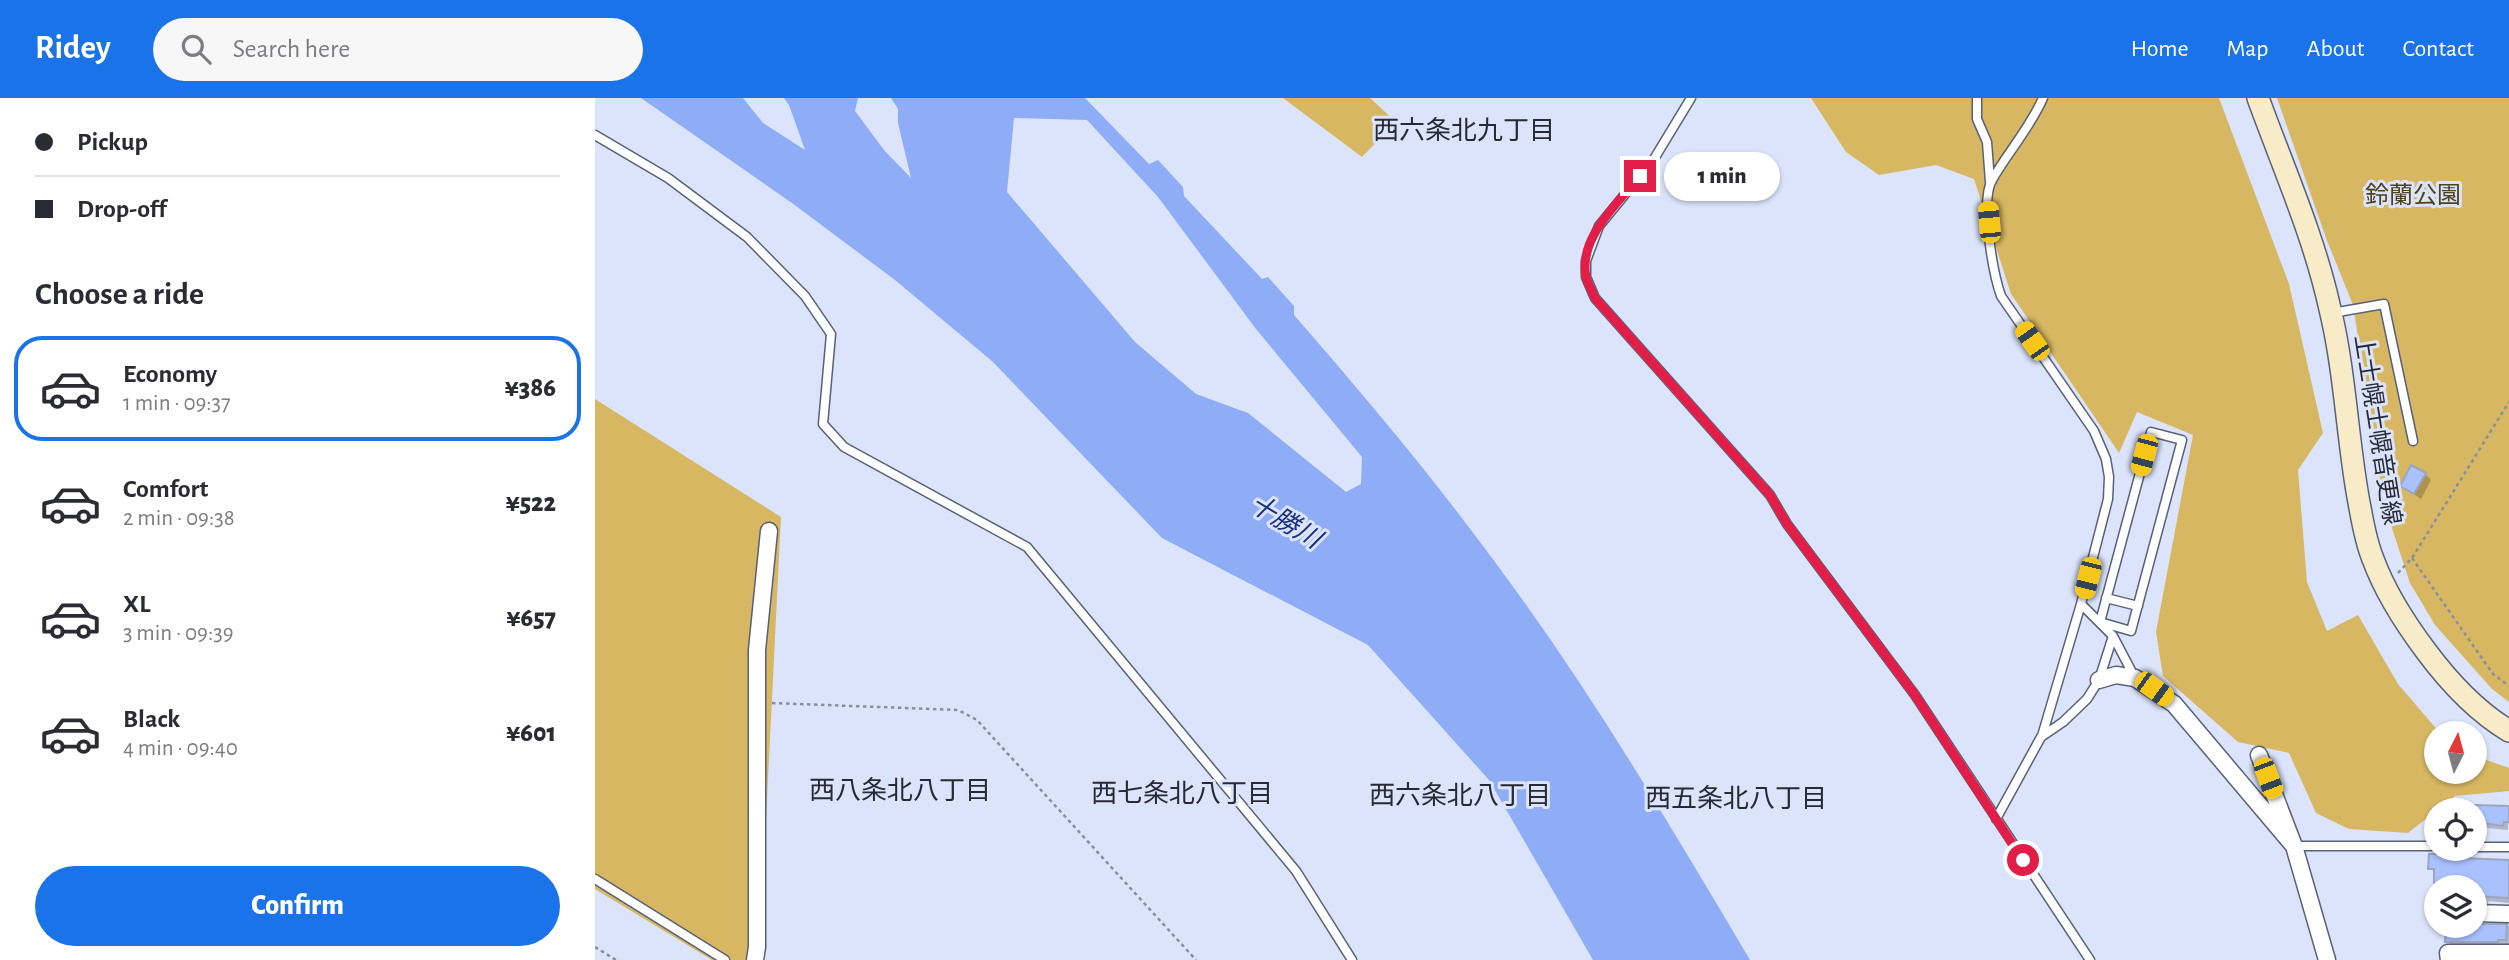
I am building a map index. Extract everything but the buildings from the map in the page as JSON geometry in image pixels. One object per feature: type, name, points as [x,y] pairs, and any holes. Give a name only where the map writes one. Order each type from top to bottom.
[{"type":"main road","name":"上士幌士幌音更線","points":[[2257,98],[2311,243],[2331,313],[2343,376],[2351,457],[2373,559],[2401,618],[2435,664],[2472,704],[2509,731]]},
{"type":"street","points":[[755,960],[755,703],[757,650],[769,531]]},
{"type":"street","points":[[2099,680],[2116,675],[2136,678],[2174,704],[2294,846]]},
{"type":"street","points":[[2259,755],[2294,846],[2327,960]]},
{"type":"street","points":[[2487,913],[2509,914]]},
{"type":"street","points":[[2449,960],[2448,953],[2509,953]]},
{"type":"lane","points":[[1691,98],[1654,159],[1599,226],[1585,261],[1586,278],[1595,298],[1770,495],[1787,524],[1915,695],[2090,960]]},
{"type":"lane","points":[[1977,98],[1977,119],[1987,142],[1990,182],[1987,197],[1993,272],[2001,296],[2094,431],[2106,459],[2109,477],[2108,499],[2081,604],[2041,737],[1996,820]]},
{"type":"lane","points":[[1990,182],[2036,114],[2043,98]]},
{"type":"lane","points":[[595,135],[668,178],[747,237],[805,296],[831,334],[823,424],[844,447],[1027,547],[1296,871],[1352,960]]},
{"type":"lane","points":[[2331,313],[2384,304],[2413,442]]},
{"type":"lane","points":[[2151,432],[2182,440],[2131,631],[2100,622],[2151,432]]},
{"type":"lane","points":[[2106,598],[2138,606]]},
{"type":"lane","points":[[2081,604],[2113,636],[2136,678]]},
{"type":"lane","points":[[2041,737],[2063,722],[2087,699],[2099,680],[2113,636]]},
{"type":"lane","points":[[2294,846],[2424,846]]},
{"type":"lane","points":[[2487,846],[2509,847]]},
{"type":"lane","points":[[595,879],[725,960]]},
{"type":"path","points":[[2387,586],[2412,558],[2509,402]]},
{"type":"path","points":[[2412,558],[2493,674],[2509,686]]},
{"type":"path","points":[[755,703],[958,710],[977,720],[1196,960]]},
{"type":"path","points":[[595,947],[616,960]]},
{"type":"green space","points":[[1283,98],[1370,98],[1396,122],[1362,157]]},
{"type":"green space","points":[[1811,98],[2219,98],[2289,284],[2323,433],[2298,470],[2307,582],[2327,631],[2358,615],[2398,684],[2430,721],[2424,721],[2424,784],[2487,784],[2487,760],[2509,768],[2509,791],[2452,798],[2424,798],[2424,820],[2408,833],[2349,829],[2316,813],[2289,753],[2238,742],[2163,676],[2156,632],[2193,435],[2137,412],[2119,453],[2011,294],[1974,179],[1936,165],[1879,175],[1846,152]]},
{"type":"green space","name":"鈴蘭公園","points":[[2277,98],[2509,98],[2509,702],[2492,689],[2435,625],[2410,583],[2383,501],[2353,305],[2326,238]]},
{"type":"green space","points":[[595,399],[781,517],[759,960],[712,960],[595,889]]},
{"type":"water","name":"十勝川","points":[[641,98],[743,98],[763,123],[805,150],[784,98],[858,98],[855,111],[884,150],[911,178],[898,123],[898,109],[891,98],[1085,98],[1149,164],[1158,160],[1183,187],[1184,196],[1262,279],[1268,277],[1294,306],[1294,315],[1396,435],[1469,527],[1594,705],[1750,960],[1593,960],[1489,780],[1368,645],[1162,538],[993,362],[895,280],[792,203]],"holes":[[[1014,118],[1087,120],[1158,197],[1256,329],[1362,457],[1361,484],[1346,492],[1248,413],[1196,394],[1135,342],[1007,192]]]},
{"type":"district","name":"西六条北九丁目","points":[[1464,131]]},
{"type":"district","name":"西八条北八丁目","points":[[900,791]]},
{"type":"district","name":"西七条北八丁目","points":[[1182,794]]},
{"type":"district","name":"西六条北八丁目","points":[[1460,796]]},
{"type":"district","name":"西五条北八丁目","points":[[1736,799]]},
{"type":"route","points":[[1640,176],[1599,226],[1590,246],[1585,261],[1586,278],[1595,298],[1770,495],[1787,524],[1915,695],[2023,860]]}]
